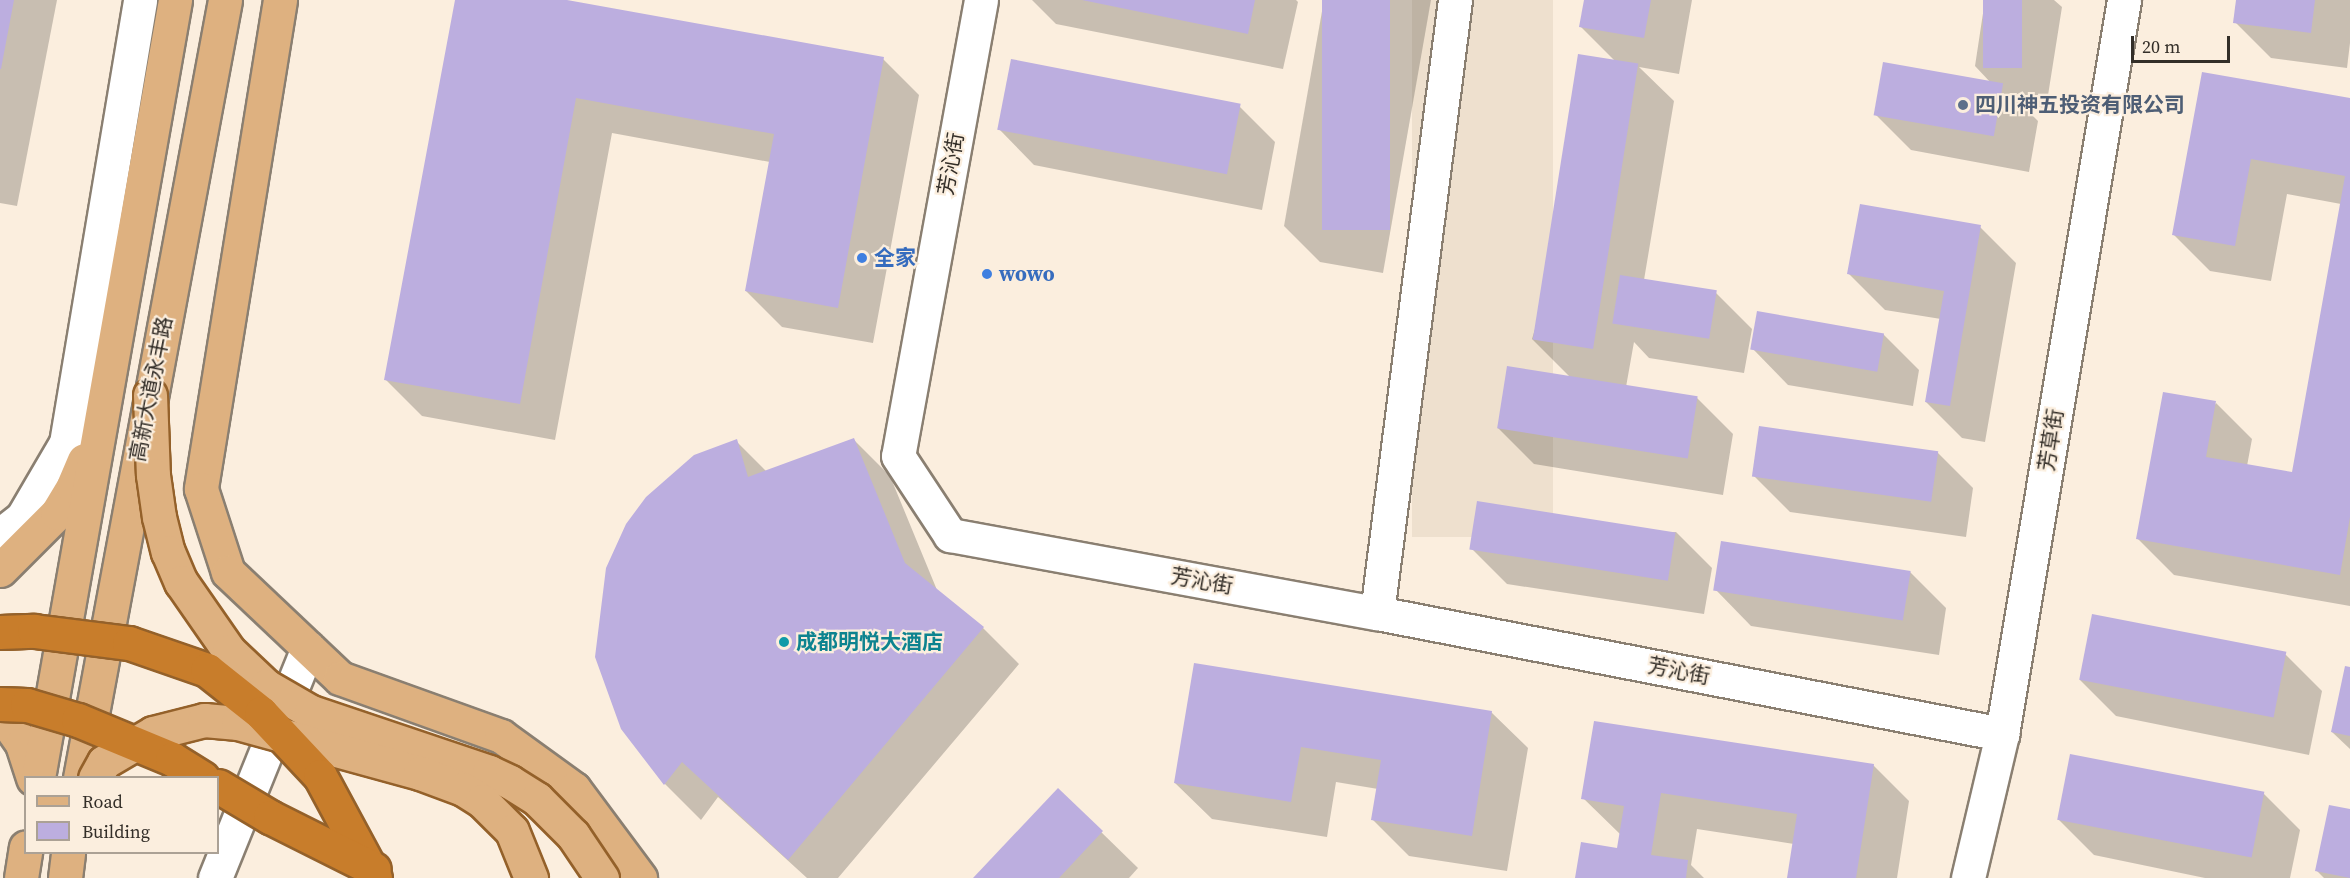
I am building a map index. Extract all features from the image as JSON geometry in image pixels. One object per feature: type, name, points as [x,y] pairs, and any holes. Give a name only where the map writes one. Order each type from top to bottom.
[{"type":"highway","points":[[0,632],[34,631],[129,643],[207,670],[261,713],[320,776],[375,878]]},
{"type":"highway","points":[[0,704],[27,705],[78,720],[172,759],[201,776]]},
{"type":"highway","points":[[219,787],[270,816],[392,878]]},
{"type":"main road","name":"高新大道永丰路","points":[[35,776],[107,396],[174,0]]},
{"type":"main road","name":"高新大道永丰路","points":[[80,776],[225,0]]},
{"type":"main road","points":[[279,0],[201,489],[228,572],[340,678],[501,736],[574,789],[640,878]]},
{"type":"main road","points":[[150,395],[153,475],[159,517],[168,552],[180,582],[229,651],[266,686],[311,711],[489,772],[510,782],[537,799],[573,835],[602,878]]},
{"type":"main road","points":[[0,570],[57,513],[73,486],[107,396]]},
{"type":"main road","points":[[0,712],[22,744],[35,776]]},
{"type":"main road","points":[[96,776],[104,762],[153,733],[204,720],[238,723],[420,773],[463,789],[482,801],[512,831],[531,878]]},
{"type":"main road","points":[[21,878],[25,854]]},
{"type":"main road","points":[[65,878],[68,854]]},
{"type":"street","points":[[0,535],[22,518],[66,443],[140,0]]},
{"type":"street","name":"芳沁街","points":[[981,0],[898,456],[950,535],[1377,613],[2002,734]]},
{"type":"street","points":[[1377,613],[1455,0]]},
{"type":"street","name":"芳草街","points":[[1968,878],[2002,734],[2124,0]]},
{"type":"street","points":[[215,878],[308,648]]},
{"type":"shaded area","points":[[1412,0],[1553,0],[1553,537],[1412,537]]},
{"type":"building","points":[[0,0],[14,0],[1,69],[0,69]]},
{"type":"building","points":[[455,0],[567,0],[884,57],[838,308],[745,291],[774,134],[576,98],[520,404],[384,380]]},
{"type":"building","points":[[1082,0],[1255,0],[1248,34]]},
{"type":"building","points":[[1322,0],[1390,0],[1390,230],[1322,230]]},
{"type":"building","points":[[1584,0],[1651,0],[1644,38],[1579,27]]},
{"type":"building","points":[[1983,0],[2022,0],[2022,68],[1983,68]]},
{"type":"building","points":[[2236,0],[2315,0],[2311,33],[2233,23]]},
{"type":"building","points":[[1578,54],[1638,64],[1593,349],[1533,339]]},
{"type":"building","points":[[1011,59],[1241,104],[1227,174],[997,130]]},
{"type":"building","points":[[1883,62],[2003,83],[1994,136],[1874,115]]},
{"type":"building","points":[[2202,72],[2350,98],[2350,517],[2340,575],[2136,539],[2163,392],[2216,401],[2206,457],[2292,472],[2345,176],[2251,159],[2235,246],[2172,235]]},
{"type":"building","points":[[1860,204],[1981,225],[1950,406],[1925,402],[1944,291],[1847,274]]},
{"type":"building","points":[[1620,275],[1717,290],[1709,339],[1612,323]]},
{"type":"building","points":[[1757,311],[1884,333],[1877,372],[1750,349]]},
{"type":"building","points":[[1507,366],[1698,396],[1688,458],[1497,428]]},
{"type":"building","points":[[1759,426],[1938,451],[1931,502],[1752,477]]},
{"type":"building","name":"成都明悦大酒店","points":[[854,438],[905,563],[984,627],[788,860],[682,762],[664,785],[621,729],[595,657],[606,568],[626,524],[646,497],[694,455],[737,439],[748,477]]},
{"type":"building","points":[[1477,501],[1676,532],[1668,581],[1469,549]]},
{"type":"building","points":[[1721,541],[1911,571],[1903,620],[1713,590]]},
{"type":"building","points":[[2092,614],[2286,652],[2274,718],[2079,680]]},
{"type":"building","points":[[1194,663],[1492,711],[1472,836],[1371,820],[1381,760],[1301,747],[1291,802],[1174,783]]},
{"type":"building","points":[[2345,666],[2350,667],[2350,736],[2331,732]]},
{"type":"building","points":[[1594,721],[1874,764],[1856,878],[1787,878],[1797,814],[1661,793],[1651,855],[1688,860],[1686,878],[1575,878],[1581,842],[1617,848],[1624,806],[1581,799]]},
{"type":"building","points":[[2070,754],[2264,792],[2252,858],[2057,820]]},
{"type":"building","points":[[1058,788],[1103,831],[1059,878],[973,878]]},
{"type":"building","points":[[2329,805],[2350,809],[2350,878],[2315,871]]},
{"type":"place","name":"四川神五投资有限公司","points":[[1963,105]]},
{"type":"place","name":"全家","points":[[862,258]]},
{"type":"place","name":"wowo","points":[[987,274]]},
{"type":"place","name":"成都明悦大酒店","points":[[784,642]]}]
